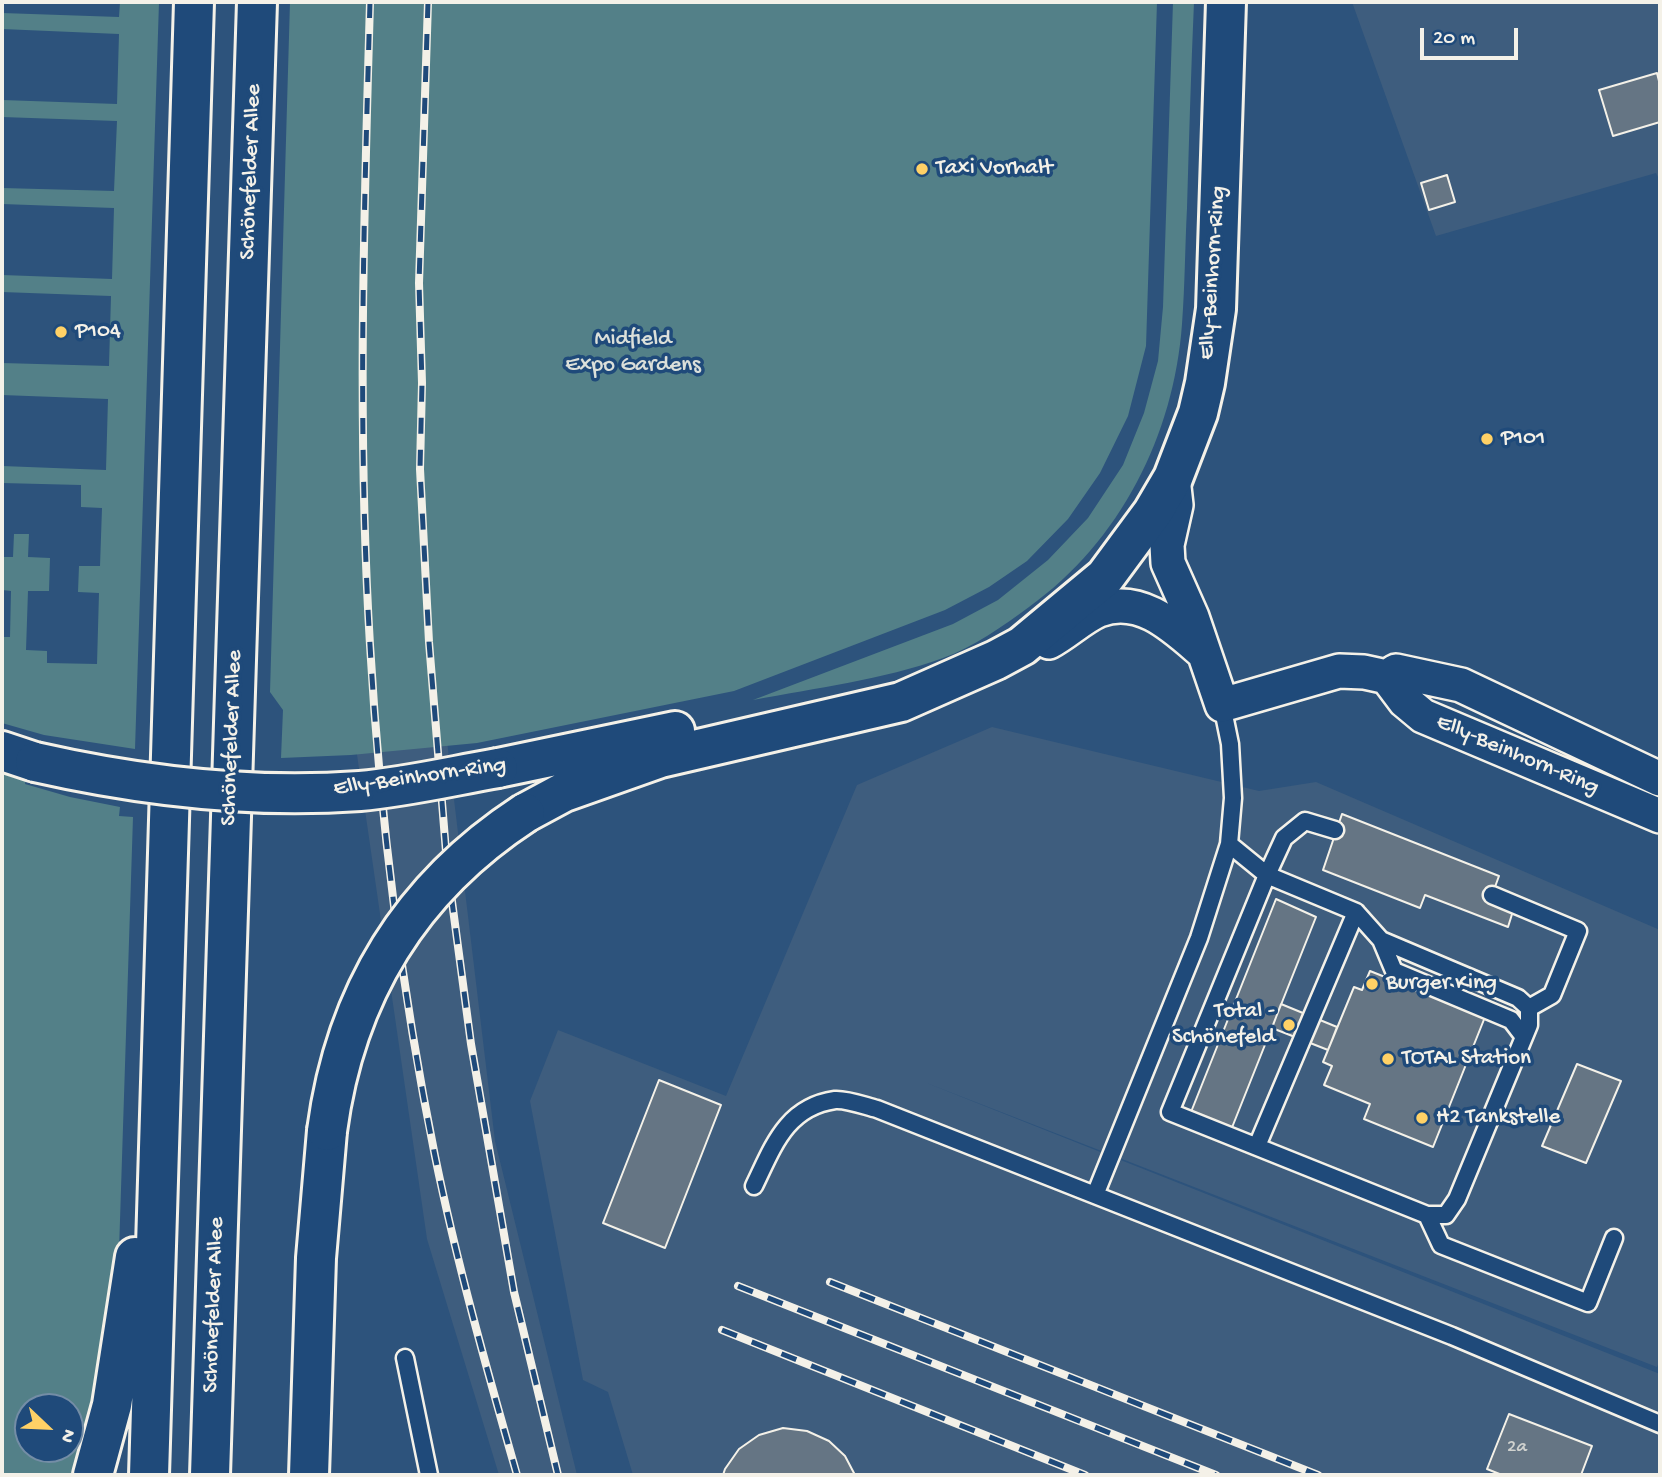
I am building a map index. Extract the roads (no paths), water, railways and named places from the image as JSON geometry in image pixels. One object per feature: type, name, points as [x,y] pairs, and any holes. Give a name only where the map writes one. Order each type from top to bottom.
[{"type":"main road","points":[[149,1475],[194,2]]},
{"type":"main road","name":"Schönefelder Allee","points":[[210,1475],[257,2]]},
{"type":"main road","name":"Elly-Beinhorn-Ring","points":[[309,1475],[316,1258],[327,1131],[338,1069],[354,1016],[397,936],[415,910],[478,846],[525,813],[564,792],[660,758],[901,702],[1022,646],[1105,577],[1153,512],[1172,478],[1198,413],[1211,352],[1216,309],[1226,2]]},
{"type":"main road","name":"Elly-Beinhorn-Ring","points":[[18,757],[152,784],[281,793],[362,790],[498,768],[707,723],[742,718],[794,728]]},
{"type":"main road","points":[[93,1475],[112,1405],[160,1103]]},
{"type":"main road","points":[[316,1258],[327,1295],[328,1475]]},
{"type":"street","points":[[1172,478],[1176,505],[1167,545],[1168,562],[1206,654],[1222,705]]},
{"type":"street","name":"Elly-Beinhorn-Ring","points":[[1022,646],[1050,642],[1100,610],[1119,605],[1154,613],[1206,654]]},
{"type":"street","name":"Elly-Beinhorn-Ring","points":[[1222,705],[1339,671],[1364,671],[1387,677],[1405,701],[1423,716],[1660,816]]},
{"type":"street","name":"Elly-Beinhorn-Ring","points":[[1387,677],[1396,671],[1461,685],[1660,779]]},
{"type":"lane","points":[[1094,1195],[1199,938],[1229,844],[1233,798],[1230,744],[1222,705]]},
{"type":"lane","points":[[1335,830],[1305,821],[1284,838],[1170,1112],[1427,1215],[1446,1215],[1457,1199],[1529,1025],[1529,1008],[1518,998],[1381,940]]},
{"type":"lane","points":[[1229,844],[1267,875],[1356,912],[1381,940],[1394,971],[1511,1020],[1524,1037]]},
{"type":"lane","points":[[1492,895],[1578,931],[1552,995],[1529,1008]]},
{"type":"lane","points":[[1257,1146],[1356,912]]},
{"type":"lane","points":[[754,1186],[782,1129],[806,1108],[837,1100],[877,1109],[1452,1336],[1660,1424]]},
{"type":"lane","points":[[1427,1215],[1441,1245],[1588,1303],[1614,1238]]},
{"type":"lane","points":[[405,1359],[429,1475]]},
{"type":"railway","points":[[370,2],[363,323],[364,484],[370,645],[386,838],[402,966],[435,1156],[463,1277],[517,1475]]},
{"type":"railway","points":[[428,2],[419,283],[422,383],[420,469],[429,642],[447,864],[471,1044],[514,1292],[558,1475]]},
{"type":"railway","points":[[830,1282],[1318,1475]]},
{"type":"railway","points":[[738,1286],[1216,1475]]},
{"type":"railway","points":[[722,1330],[1085,1475]]},
{"type":"place","name":"Taxi Vorhalt","points":[[922,169]]},
{"type":"place","name":"P104","points":[[61,332]]},
{"type":"place","name":"P101","points":[[1487,439]]},
{"type":"place","name":"Burger King","points":[[1372,984]]},
{"type":"place","name":"Total - Schönefeld","points":[[1289,1025]]},
{"type":"place","name":"TOTAL Station","points":[[1388,1059]]},
{"type":"place","name":"H2 Tankstelle","points":[[1422,1118]]},
{"type":"park label","name":"Midfield Expo Gardens","points":[[633,353]]}]
